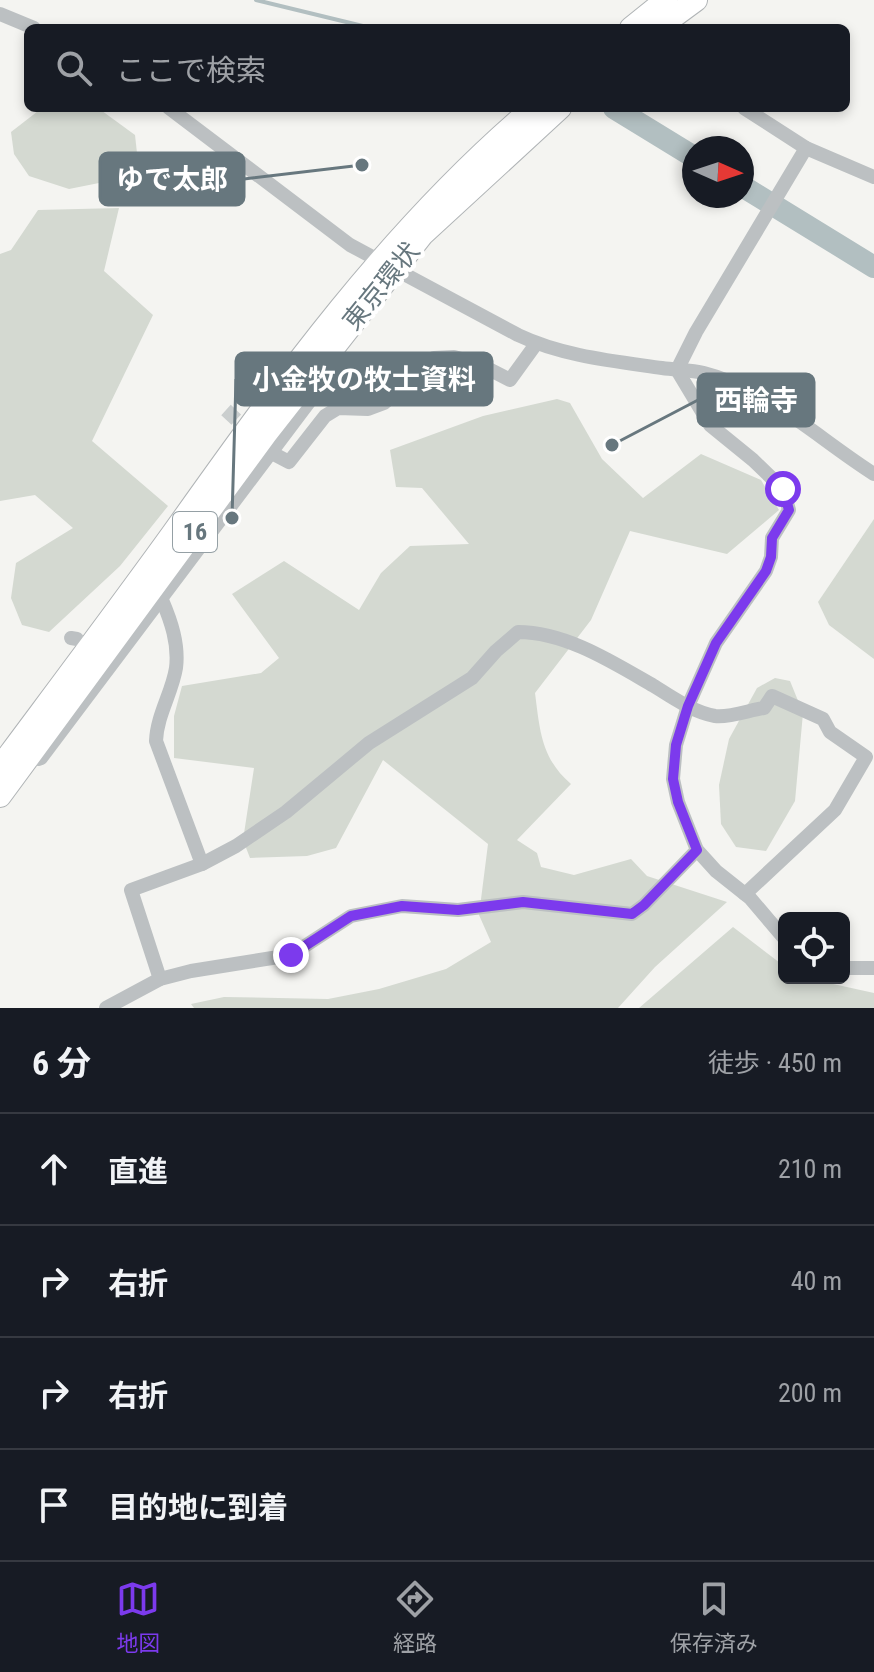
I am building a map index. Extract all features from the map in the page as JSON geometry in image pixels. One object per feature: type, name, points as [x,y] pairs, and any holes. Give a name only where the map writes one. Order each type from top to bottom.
[{"type":"highway","points":[[645,24],[666,0]]},
{"type":"highway","points":[[647,24],[696,0]]},
{"type":"highway","name":"東京環状","points":[[0,796],[16,761],[178,541],[305,382],[435,201],[529,112]]},
{"type":"highway","name":"東京環状","points":[[178,541],[262,407],[351,294],[422,235],[556,112]]},
{"type":"street","points":[[0,14],[24,24]]},
{"type":"street","points":[[174,112],[339,237],[387,266],[536,344],[601,359],[702,373],[726,380],[770,403],[874,474]]},
{"type":"street","points":[[750,112],[806,148],[874,177]]},
{"type":"street","points":[[677,370],[696,332],[806,148]]},
{"type":"street","points":[[270,452],[289,462],[325,416],[338,408],[368,409],[384,403],[434,358],[454,357],[479,364],[510,380],[536,344]]},
{"type":"street","points":[[677,370],[710,425],[783,489],[789,510],[772,538],[771,557],[766,571],[716,643],[688,706],[676,745],[673,779],[697,850],[778,930]]},
{"type":"street","points":[[16,761],[41,758],[162,600],[312,398],[305,382]]},
{"type":"street","points":[[162,600],[174,632],[177,651],[176,669],[156,727],[156,741],[202,864]]},
{"type":"street","points":[[160,979],[131,890],[219,856],[286,812],[369,743],[472,678],[518,632],[539,632],[570,643],[688,706],[717,716],[764,708],[772,696],[823,719],[830,732],[866,757],[835,810],[745,894]]},
{"type":"street","points":[[106,1008],[160,979],[291,955],[351,916],[402,906],[458,910],[523,902],[632,914],[697,850]]},
{"type":"street","points":[[850,968],[874,968]]},
{"type":"shaded area","points":[[37,112],[103,112],[135,135],[137,153],[119,179],[69,189],[29,176],[14,154],[11,132]]},
{"type":"shaded area","points":[[119,208],[104,271],[153,315],[92,441],[168,506],[120,566],[49,632],[22,625],[11,598],[16,563],[73,528],[35,495],[0,501],[0,254],[11,250],[38,210]]},
{"type":"shaded area","points":[[557,399],[570,403],[602,459],[643,498],[701,454],[761,480],[779,510],[727,554],[630,531],[591,620],[535,693],[548,754],[571,784],[517,840],[537,853],[541,867],[574,875],[631,859],[647,876],[727,902],[655,967],[618,1008],[194,1008],[191,1004],[224,997],[328,999],[379,989],[446,969],[491,942],[479,915],[488,844],[383,760],[336,848],[307,856],[250,858],[243,840],[254,768],[174,758],[174,716],[182,686],[261,673],[279,658],[232,594],[284,561],[359,610],[381,573],[410,546],[469,544],[422,488],[396,487],[390,450],[483,416]]},
{"type":"shaded area","points":[[874,519],[874,659],[829,625],[818,602]]},
{"type":"shaded area","points":[[775,678],[790,681],[803,713],[795,801],[766,851],[736,847],[721,824],[719,785],[729,739],[757,688]]},
{"type":"shaded area","points":[[733,927],[778,961],[778,984],[833,984],[874,993],[874,1008],[639,1008]]},
{"type":"waterway","points":[[256,0],[355,24]]},
{"type":"waterway","points":[[621,112],[682,150]]},
{"type":"waterway","points":[[754,193],[874,267]]},
{"type":"tunnel","points":[[226,410],[253,435]]},
{"type":"place","name":"ゆで太郎","points":[[362,165]]},
{"type":"place","name":"西輪寺","points":[[612,445]]},
{"type":"place","name":"小金牧の牧士資料","points":[[232,518]]},
{"type":"route","points":[[291,955],[351,916],[402,906],[458,910],[523,902],[632,914],[644,905],[697,850],[678,802],[673,779],[676,745],[688,706],[716,643],[766,571],[771,557],[772,538],[789,510],[783,489]]}]
